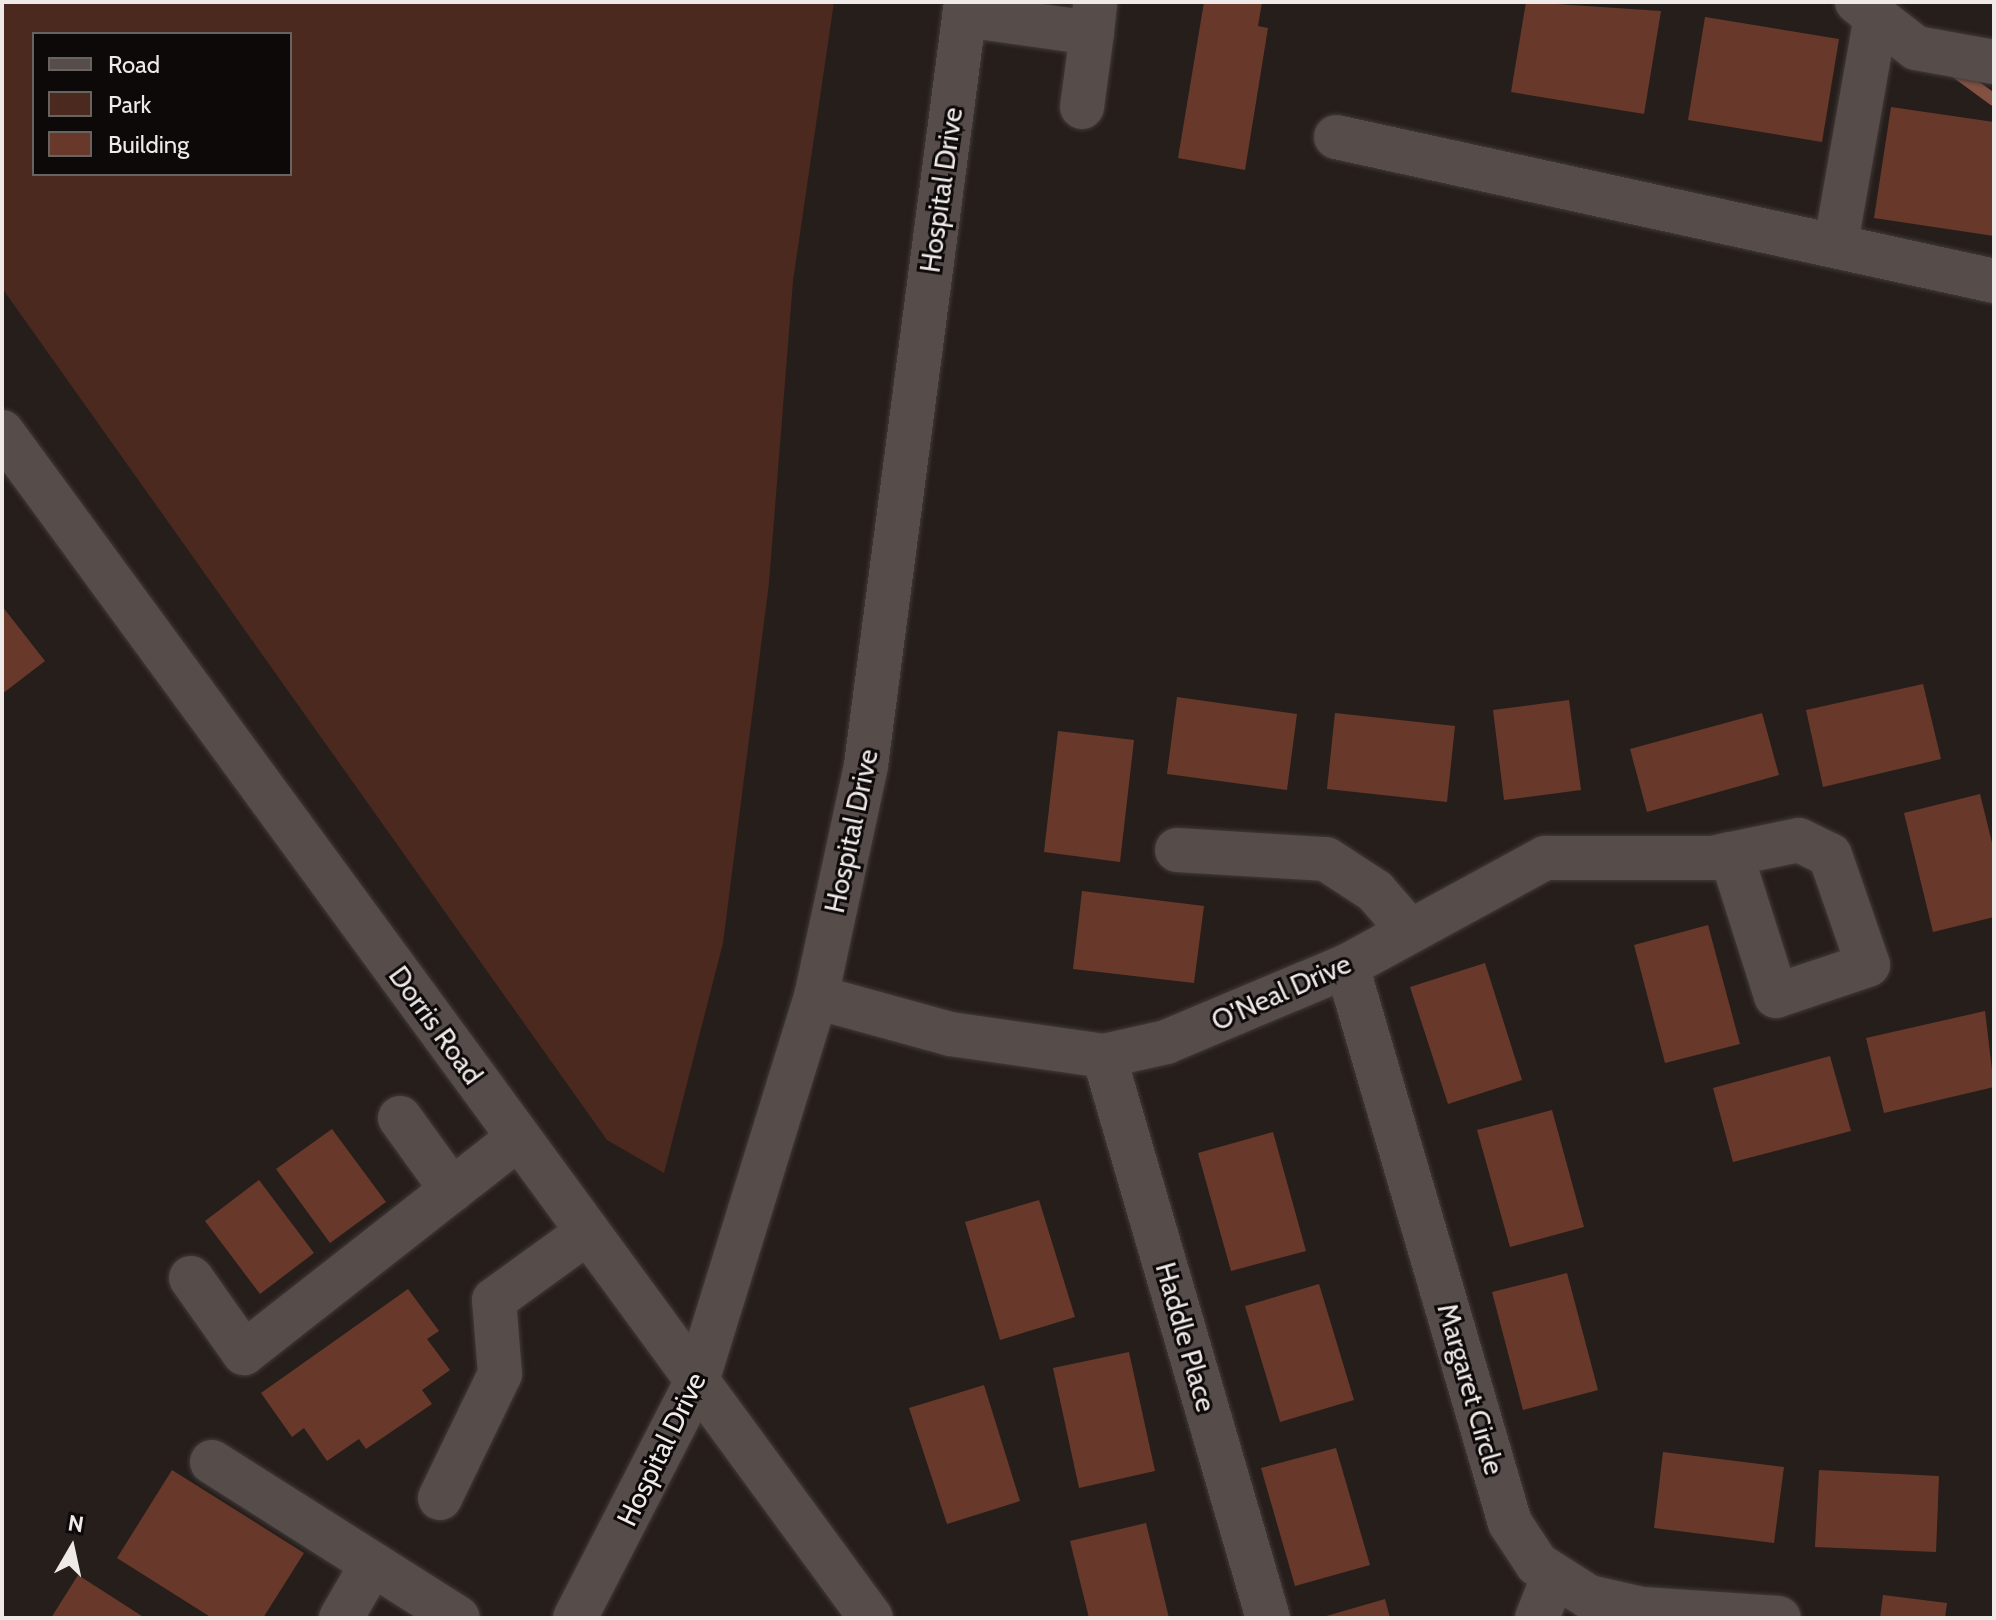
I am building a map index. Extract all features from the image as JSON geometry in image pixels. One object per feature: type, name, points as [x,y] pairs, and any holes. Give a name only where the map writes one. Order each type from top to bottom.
[{"type":"street","points":[[965,9],[1094,18],[1082,107]]},
{"type":"street","name":"Hospital Drive","points":[[575,1618],[697,1381],[816,997],[866,765],[965,9]]},
{"type":"street","points":[[1867,10],[1916,48],[1994,62]]},
{"type":"street","points":[[1836,243],[1867,10]]},
{"type":"street","points":[[1336,137],[1836,243],[1994,281]]},
{"type":"street","name":"Dorris Road","points":[[7,452],[588,1232],[871,1618]]},
{"type":"street","points":[[1177,850],[1326,859],[1375,891],[1408,929]]},
{"type":"street","name":"O'Neal Drive","points":[[816,997],[950,1034],[1104,1056],[1166,1042],[1347,966],[1408,929],[1545,858],[1731,854]]},
{"type":"street","name":"Margaret Circle","points":[[1347,966],[1510,1523],[1537,1564],[1589,1597],[1642,1609],[1779,1618]]},
{"type":"street","name":"Haddle Place","points":[[1104,1056],[1268,1618]]},
{"type":"street","points":[[400,1118],[452,1190]]},
{"type":"street","points":[[191,1278],[244,1353],[518,1138]]},
{"type":"street","points":[[440,1498],[500,1374],[494,1300],[588,1232]]},
{"type":"street","points":[[212,1462],[371,1566],[458,1618]]},
{"type":"street","points":[[341,1618],[371,1566]]},
{"type":"street","points":[[1537,1618],[1554,1575]]},
{"type":"green space","points":[[2,2],[834,2],[793,281],[769,583],[723,943],[664,1173],[607,1140],[2,288]]},
{"type":"building","points":[[1204,2],[1262,2],[1258,26],[1268,28],[1245,170],[1178,158]]},
{"type":"building","points":[[1526,2],[1661,11],[1644,114],[1511,92]]},
{"type":"building","points":[[1705,17],[1839,39],[1822,142],[1688,120]]},
{"type":"building","points":[[1891,107],[1994,122],[1994,236],[1874,218]]},
{"type":"building","points":[[2,606],[45,661],[2,694]]},
{"type":"building","points":[[1923,684],[1941,759],[1823,787],[1806,710]]},
{"type":"building","points":[[1177,697],[1297,714],[1287,790],[1167,774]]},
{"type":"building","points":[[1569,700],[1581,790],[1504,800],[1493,710]]},
{"type":"building","points":[[1335,713],[1455,726],[1447,802],[1327,789]]},
{"type":"building","points":[[1762,713],[1779,775],[1647,812],[1630,749]]},
{"type":"building","points":[[1058,731],[1134,740],[1120,862],[1044,852]]},
{"type":"building","points":[[1980,794],[1994,851],[1994,917],[1933,932],[1904,813]]},
{"type":"building","points":[[1082,891],[1204,906],[1194,983],[1073,969]]},
{"type":"building","points":[[1708,925],[1740,1044],[1665,1063],[1634,945]]},
{"type":"building","points":[[1485,963],[1522,1080],[1448,1104],[1410,987]]},
{"type":"building","points":[[1985,1011],[1994,1087],[1884,1113],[1866,1038]]},
{"type":"building","points":[[1830,1056],[1851,1131],[1733,1162],[1713,1088]]},
{"type":"building","points":[[1552,1110],[1584,1227],[1510,1247],[1477,1130]]},
{"type":"building","points":[[332,1129],[386,1202],[330,1243],[276,1169]]},
{"type":"building","points":[[1273,1132],[1306,1251],[1231,1271],[1198,1153]]},
{"type":"building","points":[[259,1180],[314,1253],[260,1294],[205,1221]]},
{"type":"building","points":[[1039,1200],[1075,1317],[1000,1340],[965,1222]]},
{"type":"building","points":[[1567,1273],[1598,1390],[1523,1410],[1492,1292]]},
{"type":"building","points":[[1319,1284],[1354,1400],[1280,1422],[1245,1306]]},
{"type":"building","points":[[408,1289],[439,1331],[427,1339],[450,1370],[422,1390],[432,1404],[366,1449],[359,1439],[327,1461],[304,1428],[292,1437],[261,1393]]},
{"type":"building","points":[[1129,1352],[1155,1471],[1079,1488],[1053,1368]]},
{"type":"building","points":[[984,1385],[1020,1501],[947,1524],[909,1408]]},
{"type":"building","points":[[1336,1448],[1370,1565],[1295,1586],[1261,1468]]},
{"type":"building","points":[[1663,1452],[1784,1467],[1774,1543],[1654,1528]]},
{"type":"building","points":[[172,1470],[304,1553],[263,1618],[212,1618],[117,1558]]},
{"type":"building","points":[[1819,1470],[1939,1476],[1936,1552],[1815,1547]]},
{"type":"building","points":[[1146,1523],[1169,1618],[1089,1618],[1070,1541]]},
{"type":"building","points":[[78,1575],[145,1618],[51,1618]]},
{"type":"building","points":[[1883,1595],[1947,1603],[1945,1618],[1880,1618]]},
{"type":"building","points":[[1385,1599],[1390,1618],[1323,1618],[1323,1617]]},
{"type":"waterway","points":[[1953,70],[1994,100]]}]
